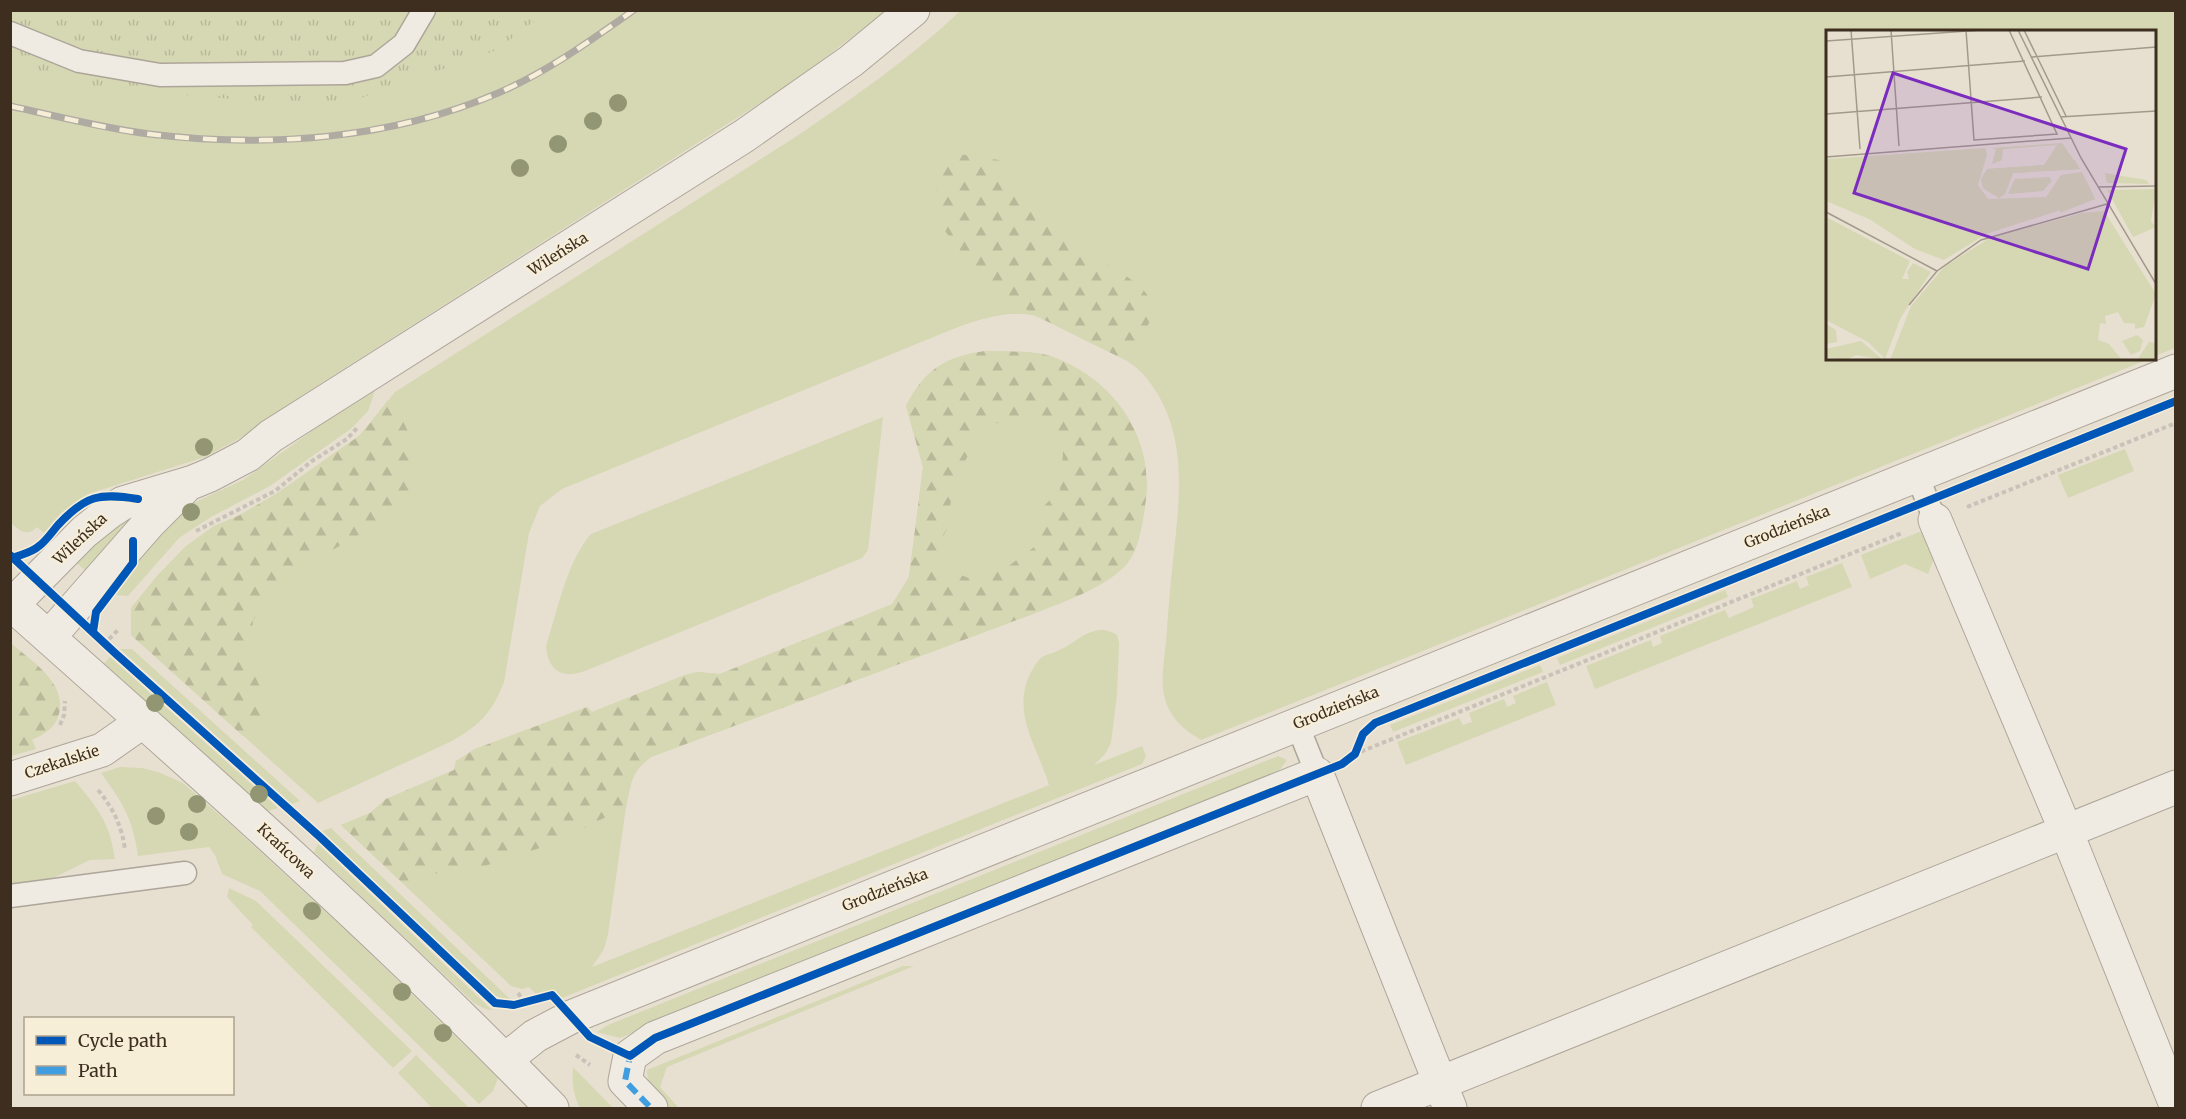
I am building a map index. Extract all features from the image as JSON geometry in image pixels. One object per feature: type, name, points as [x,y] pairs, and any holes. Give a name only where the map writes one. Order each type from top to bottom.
[{"type":"street","name":"Wileńska","points":[[11,604],[84,532],[109,512],[123,503],[193,482],[248,455],[271,436],[744,136],[851,61],[913,10]]},
{"type":"street","name":"Grodzieńska","points":[[505,1060],[535,1036],[571,1017],[2175,371]]},
{"type":"street","name":"Wileńska","points":[[48,637],[148,523],[177,494],[193,482]]},
{"type":"street","points":[[1935,520],[2066,831],[2175,1105]]},
{"type":"street","name":"Krańcowa","points":[[11,604],[309,872],[552,1108]]},
{"type":"street","name":"Czekalskie","points":[[10,778],[102,750],[142,722]]},
{"type":"street","points":[[651,1108],[626,1081],[630,1056],[655,1038],[1317,774],[1445,1095]]},
{"type":"street","points":[[1378,1108],[1445,1095],[2066,831],[2175,787]]},
{"type":"lane","points":[[10,33],[79,61],[160,75],[345,73],[376,66],[383,61],[404,44],[424,10]]},
{"type":"lane","points":[[1917,475],[1935,520]]},
{"type":"lane","points":[[1297,724],[1317,774]]},
{"type":"lane","points":[[10,896],[185,873]]},
{"type":"path","points":[[1355,754],[2175,423]]},
{"type":"path","points":[[70,611],[110,648]]},
{"type":"path","points":[[109,639],[119,629]]},
{"type":"path","points":[[1355,754],[1359,744]]},
{"type":"path","points":[[93,784],[112,810],[123,832],[130,880]]},
{"type":"path","points":[[514,1005],[552,995],[571,1017]]},
{"type":"green space","points":[[10,11],[547,11],[497,50],[355,100],[281,103],[91,87],[11,66]]},
{"type":"green space","points":[[437,11],[886,11],[768,98],[301,396],[242,437],[205,457],[88,494],[61,513],[44,533],[37,527],[27,532],[14,526],[11,523],[11,51]]},
{"type":"green space","points":[[960,11],[2175,11],[2175,348],[2156,356],[2156,30],[1826,30],[1826,360],[2147,360],[1201,740],[1185,729],[1173,716],[1163,690],[1163,666],[1179,487],[1175,439],[1168,416],[1157,394],[1142,373],[1130,363],[1051,322],[1019,314],[998,316],[958,327],[562,489],[540,506],[529,533],[504,682],[495,702],[483,718],[450,742],[318,803],[131,635],[131,608],[185,547],[214,526],[238,516],[276,494],[359,436],[395,392],[794,138],[880,78]]},
{"type":"green space","points":[[958,154],[999,160],[1019,190],[1050,228],[1068,242],[1125,275],[1147,294],[1151,303],[1148,326],[1125,360],[1036,316],[978,276],[940,224],[935,181]]},
{"type":"green space","points":[[985,351],[1028,352],[1053,357],[1075,367],[1095,381],[1126,415],[1137,435],[1144,458],[1147,481],[1141,529],[1130,560],[1105,582],[1033,614],[651,757],[639,767],[632,778],[608,934],[604,949],[592,967],[1049,785],[1028,731],[1023,704],[1025,690],[1030,674],[1042,657],[1090,633],[1106,630],[1117,635],[1119,643],[1117,695],[1111,743],[1105,754],[1094,765],[1142,746],[1146,756],[1142,764],[562,998],[554,990],[536,994],[529,987],[522,989],[511,986],[341,825],[370,813],[386,799],[454,770],[456,761],[475,749],[587,707],[592,712],[685,675],[697,672],[720,674],[892,605],[909,577],[923,467],[906,406],[921,383],[938,367],[958,357]]},
{"type":"green space","points":[[985,351],[1019,352],[1053,357],[1075,367],[1095,381],[1126,415],[1137,435],[1144,458],[1147,481],[1145,506],[1134,553],[1125,566],[1105,582],[1033,614],[651,757],[636,773],[626,807],[552,844],[485,866],[453,869],[426,876],[406,886],[341,825],[370,813],[386,799],[454,770],[456,761],[475,749],[587,707],[592,712],[685,675],[697,672],[720,674],[892,604],[909,577],[923,467],[906,406],[913,393],[929,374],[947,361]],"holes":[[[1013,416],[1043,422],[1063,454],[1060,490],[1039,511],[1037,545],[1002,571],[971,579],[944,568],[937,550],[948,526],[953,483],[982,430]]]},
{"type":"green space","points":[[375,391],[368,411],[352,428],[270,486],[211,517],[179,538],[128,596],[115,595],[139,559],[135,556],[191,504],[243,480],[319,426]]},
{"type":"green space","points":[[388,400],[404,423],[420,458],[409,491],[362,533],[289,575],[253,620],[249,662],[266,701],[261,722],[243,736],[131,635],[131,608],[185,547],[214,526],[238,516],[276,494],[359,436]]},
{"type":"green space","points":[[883,417],[868,550],[862,558],[585,671],[569,674],[553,667],[547,655],[546,646],[569,572],[575,558],[591,534]]},
{"type":"green space","points":[[2125,449],[2134,471],[2068,498],[2058,475]]},
{"type":"green space","points":[[134,516],[86,571],[73,560],[90,540]]},
{"type":"green space","points":[[1922,531],[1938,548],[1928,574],[1905,564],[1870,579],[1861,555]]},
{"type":"green space","points":[[1842,563],[1852,587],[1595,689],[1586,666],[1651,640],[1653,647],[1662,643],[1660,636],[1725,610],[1729,618],[1754,607],[1751,599],[1797,581],[1800,589],[1809,585],[1806,577]]},
{"type":"green space","points":[[1725,590],[1728,597],[1560,665],[1557,658]]},
{"type":"green space","points":[[11,643],[46,673],[58,692],[60,702],[59,714],[55,723],[45,733],[32,740],[36,749],[11,756]]},
{"type":"green space","points":[[120,649],[132,649],[300,801],[292,804]]},
{"type":"green space","points":[[110,657],[278,808],[268,811],[104,663]]},
{"type":"green space","points":[[1540,665],[1543,672],[1393,732],[1390,725]]},
{"type":"green space","points":[[1547,682],[1556,705],[1406,765],[1397,742],[1459,718],[1463,725],[1472,722],[1469,713],[1504,699],[1507,707],[1516,703],[1513,696]]},
{"type":"green space","points":[[1278,756],[1287,760],[1278,772],[620,1038],[597,1032],[608,1025]]},
{"type":"green space","points":[[120,767],[142,768],[158,772],[183,783],[351,935],[498,1078],[493,1091],[479,1104],[260,891],[222,874],[215,855],[209,847],[138,856],[126,812],[101,773]]},
{"type":"green space","points":[[75,781],[102,817],[110,835],[115,859],[90,860],[49,880],[11,885],[11,800]]},
{"type":"green space","points":[[331,828],[511,1000],[496,996],[322,831]]},
{"type":"green space","points":[[318,844],[493,1011],[473,1002],[314,852]]},
{"type":"green space","points":[[229,888],[256,901],[412,1051],[393,1068],[251,927],[253,925],[227,897]]},
{"type":"green space","points":[[903,966],[914,966],[667,1067],[660,1087],[677,1108],[668,1108],[651,1087],[647,1070]]},
{"type":"green space","points":[[416,1055],[469,1108],[432,1108],[398,1073]]},
{"type":"green space","points":[[573,1067],[613,1108],[580,1108],[574,1088]]},
{"type":"railway","points":[[10,106],[79,122],[149,134],[193,138],[282,140],[371,130],[457,109],[516,85],[551,66],[634,10]]},
{"type":"marked path","points":[[635,1053],[630,1056],[625,1081],[651,1108]]},
{"type":"cycle path","points":[[10,555],[115,653],[320,837],[495,1003],[514,1005],[552,995],[590,1037],[630,1056],[655,1038],[1342,764],[1355,754],[1363,734],[1375,723],[2176,401]]},
{"type":"cycle path","points":[[13,558],[30,552],[44,542],[68,515],[85,502],[94,498],[113,496],[138,499]]},
{"type":"cycle path","points":[[93,632],[96,612],[133,563],[133,541]]}]
